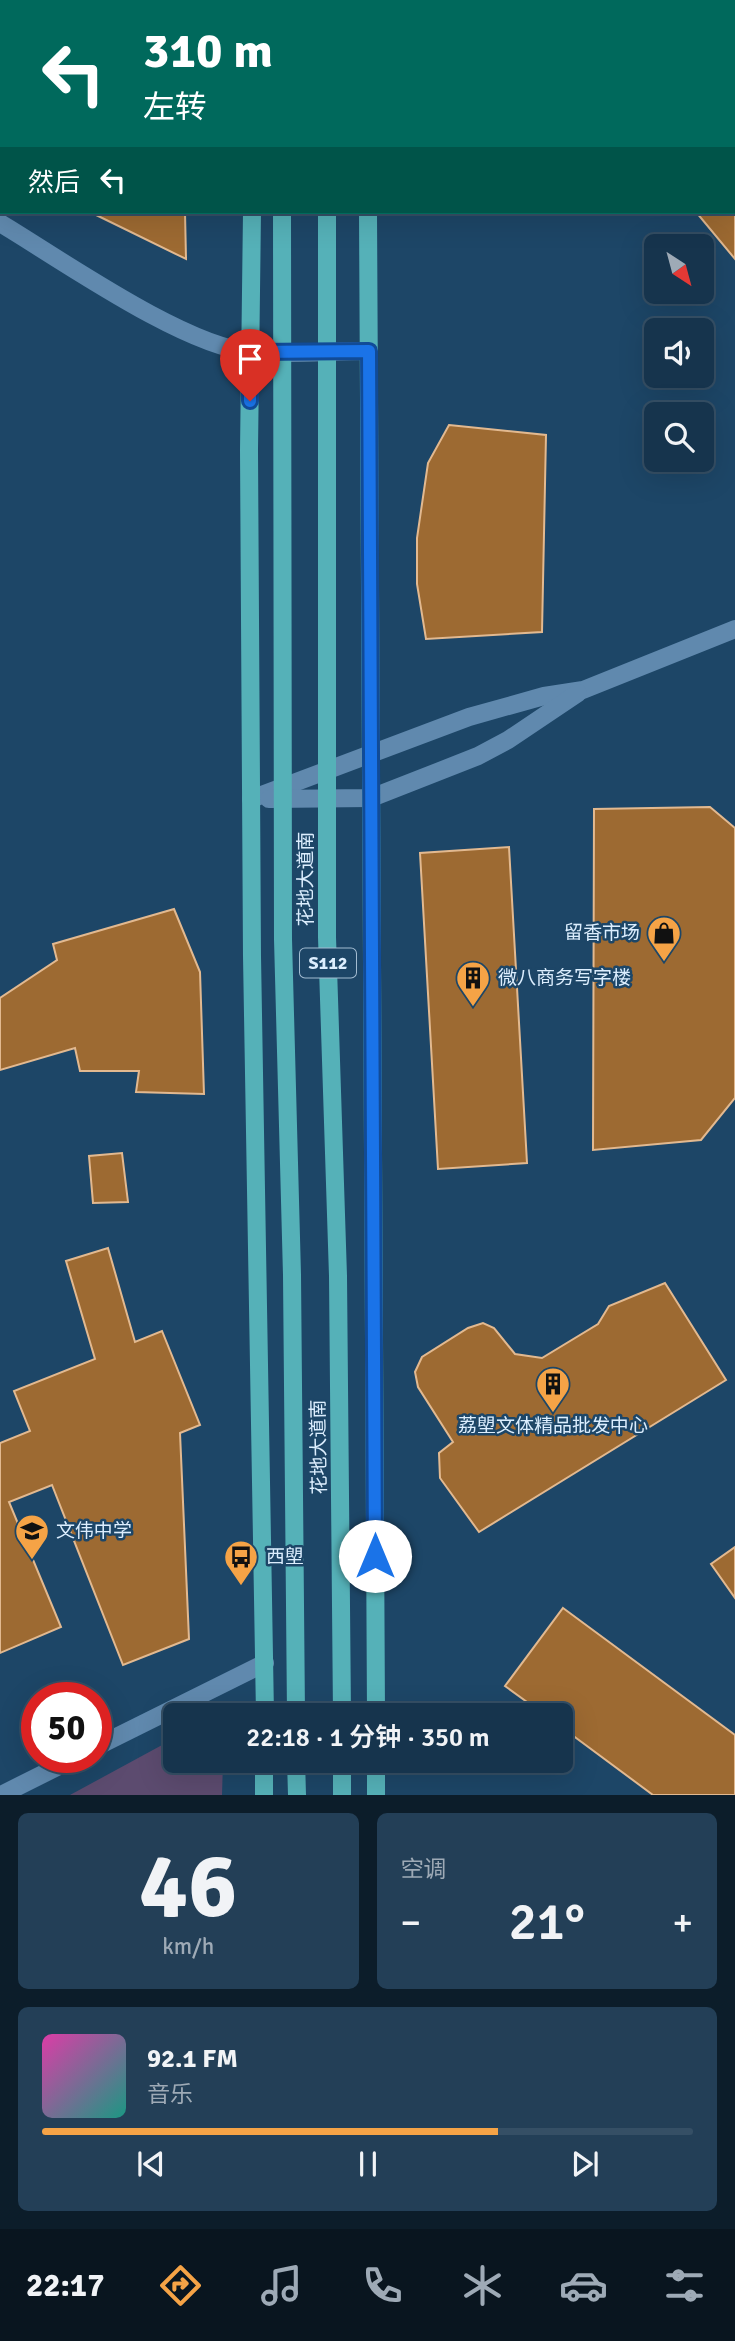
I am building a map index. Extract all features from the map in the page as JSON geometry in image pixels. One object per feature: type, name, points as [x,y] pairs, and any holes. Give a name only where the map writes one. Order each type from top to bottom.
[{"type":"main road","points":[[252,214],[251,799],[264,1703]]},
{"type":"main road","name":"花地大道南","points":[[282,214],[283,939],[292,1275],[296,1703]]},
{"type":"main road","name":"花地大道南","points":[[327,214],[327,937],[338,1276],[342,1703]]},
{"type":"main road","points":[[368,214],[376,1703]]},
{"type":"main road","points":[[264,1773],[264,1795]]},
{"type":"main road","points":[[296,1773],[297,1795]]},
{"type":"main road","points":[[342,1773],[342,1795]]},
{"type":"main road","points":[[376,1773],[376,1795]]},
{"type":"street","points":[[0,223],[191,333],[250,352],[369,351]]},
{"type":"street","points":[[251,799],[506,704],[583,690],[735,629]]},
{"type":"street","points":[[251,799],[371,798],[478,756],[517,734],[583,690]]},
{"type":"street","points":[[112,1739],[265,1663]]},
{"type":"street","points":[[1,1795],[45,1773]]},
{"type":"shaded area","points":[[163,1745],[163,1773],[223,1773],[222,1795],[70,1795]]},
{"type":"building","points":[[94,214],[185,214],[186,259]]},
{"type":"building","points":[[698,214],[735,214],[735,259]]},
{"type":"building","points":[[449,425],[546,435],[542,632],[426,639],[417,584],[417,538],[428,463]]},
{"type":"building","name":"留香市场","points":[[710,807],[735,828],[735,1098],[701,1140],[593,1150],[594,809]]},
{"type":"building","name":"微八商务写字楼","points":[[509,847],[527,1163],[438,1169],[420,853]]},
{"type":"building","points":[[174,909],[200,972],[204,1094],[136,1092],[139,1071],[80,1071],[75,1048],[0,1070],[0,998],[57,960],[53,944]]},
{"type":"building","points":[[122,1153],[128,1202],[93,1203],[89,1156]]},
{"type":"building","points":[[108,1248],[135,1342],[162,1331],[200,1425],[180,1433],[189,1639],[123,1665],[52,1485],[9,1502],[61,1627],[0,1653],[0,1443],[30,1431],[14,1391],[95,1359],[66,1261]]},
{"type":"building","name":"荔塱文体精品批发中心","points":[[665,1283],[726,1380],[479,1532],[440,1478],[439,1453],[453,1442],[418,1387],[415,1372],[422,1357],[468,1328],[483,1323],[494,1328],[515,1354],[542,1358],[598,1324],[609,1306]]},
{"type":"building","points":[[735,1547],[735,1598],[711,1564]]},
{"type":"building","points":[[563,1608],[735,1735],[735,1795],[653,1795],[573,1736],[573,1703],[528,1703],[505,1686]]},
{"type":"place","name":"留香市场","points":[[664,963]]},
{"type":"place","name":"微八商务写字楼","points":[[473,1008]]},
{"type":"place","name":"荔塱文体精品批发中心","points":[[553,1414]]},
{"type":"place","name":"文伟中学","points":[[32,1561]]},
{"type":"place","name":"西塱","points":[[241,1587]]},
{"type":"route","points":[[250,401],[250,352],[369,351],[375,1556]]}]
